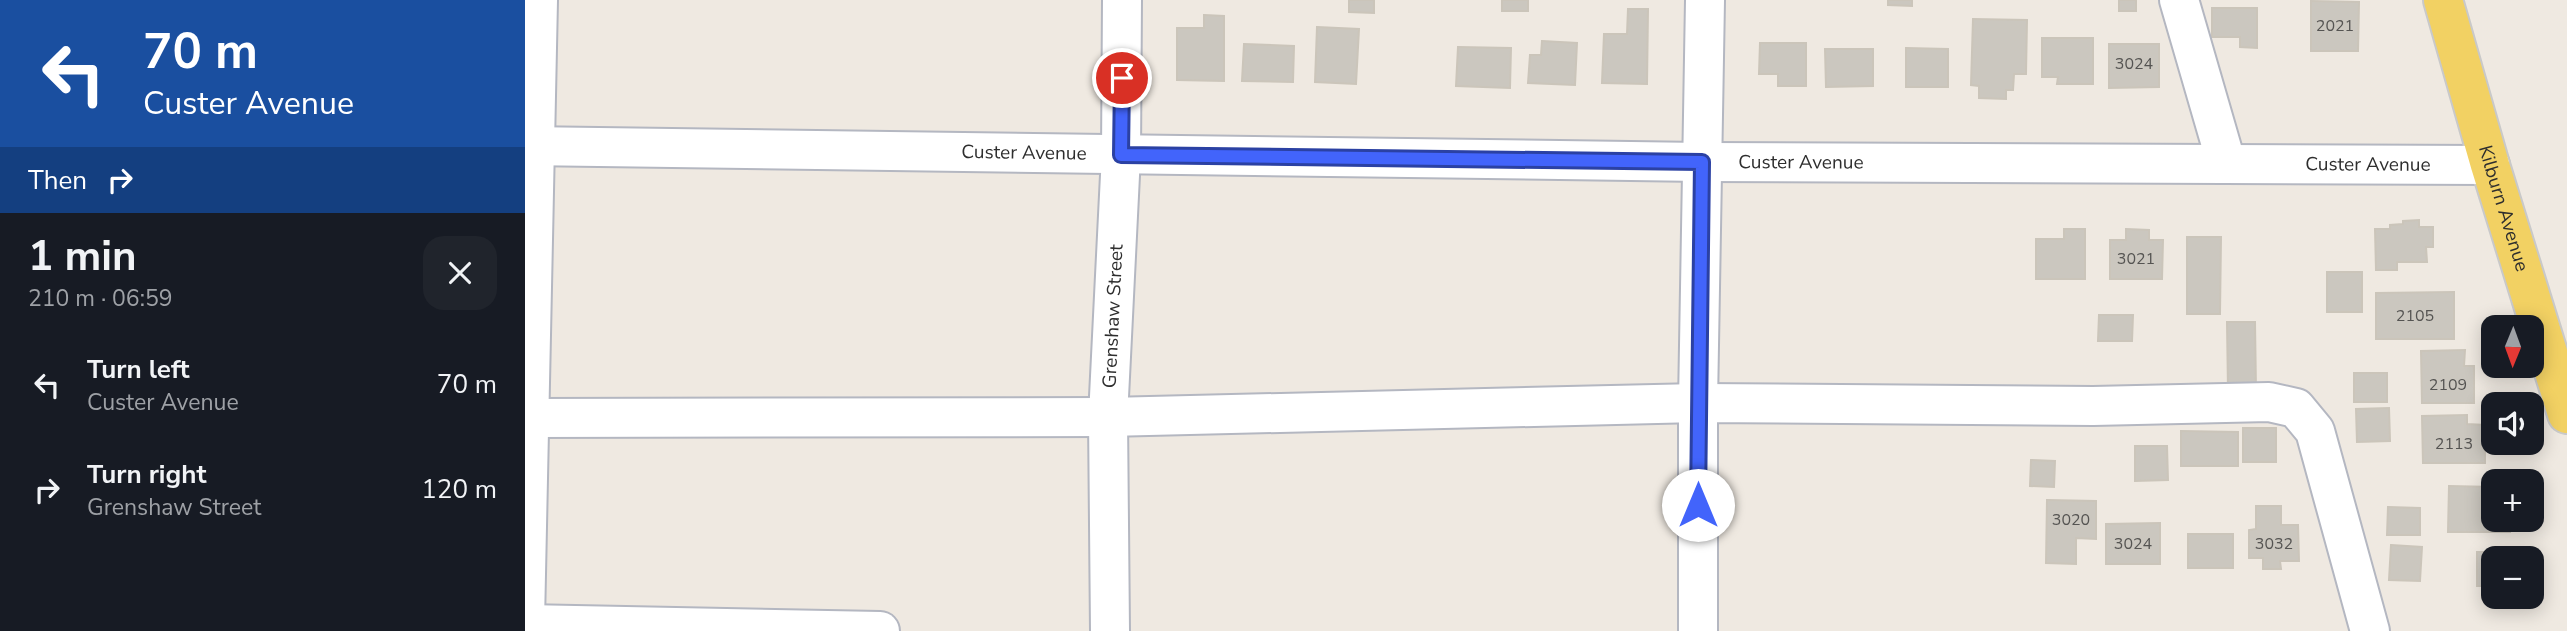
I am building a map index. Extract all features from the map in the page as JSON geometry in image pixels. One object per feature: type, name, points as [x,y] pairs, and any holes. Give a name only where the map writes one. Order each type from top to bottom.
[{"type":"main road","name":"Kilburn Avenue","points":[[2443,0],[2490,165],[2567,414]]},
{"type":"street","points":[[538,0],[531,146],[530,418],[525,626],[880,631]]},
{"type":"street","name":"Grenshaw Street","points":[[1110,631],[1108,417],[1121,155],[1122,0]]},
{"type":"street","points":[[1698,631],[1698,403],[1705,0]]},
{"type":"street","points":[[2179,0],[2226,162]]},
{"type":"street","name":"Custer Avenue","points":[[531,146],[1702,162],[2490,165]]},
{"type":"street","points":[[530,418],[1108,417],[1698,403],[2284,404],[2304,415],[2315,431],[2370,631]]},
{"type":"building","points":[[1349,0],[1374,0],[1374,13],[1349,12]]},
{"type":"building","points":[[1502,0],[1528,0],[1528,11],[1502,11]]},
{"type":"building","points":[[1888,0],[1912,0],[1912,6],[1888,5]]},
{"type":"building","points":[[2119,0],[2136,0],[2136,11],[2119,11]]},
{"type":"building","points":[[2311,1],[2359,2],[2358,51],[2311,51]]},
{"type":"building","points":[[2212,8],[2257,8],[2257,48],[2240,47],[2240,37],[2212,37]]},
{"type":"building","points":[[1628,9],[1648,9],[1647,84],[1602,83],[1604,34],[1627,34]]},
{"type":"building","points":[[1204,15],[1224,16],[1224,81],[1177,80],[1177,28],[1204,28]]},
{"type":"building","points":[[1973,19],[2027,20],[2026,74],[2014,74],[2013,90],[2006,90],[2006,99],[1979,98],[1979,86],[1971,85]]},
{"type":"building","points":[[1317,27],[1359,29],[1356,84],[1315,82]]},
{"type":"building","points":[[2042,38],[2093,38],[2093,84],[2057,84],[2058,77],[2042,77]]},
{"type":"building","points":[[1542,41],[1577,43],[1575,85],[1528,83],[1530,55],[1541,55]]},
{"type":"building","points":[[1760,43],[1806,43],[1806,86],[1778,86],[1778,74],[1759,74]]},
{"type":"building","points":[[1244,44],[1294,46],[1293,82],[1242,81]]},
{"type":"building","points":[[2109,44],[2159,44],[2159,87],[2109,88]]},
{"type":"building","points":[[1458,47],[1511,48],[1510,88],[1456,86]]},
{"type":"building","points":[[1906,48],[1948,49],[1948,87],[1906,87]]},
{"type":"building","points":[[1825,49],[1873,49],[1873,86],[1826,87]]},
{"type":"building","points":[[2419,220],[2419,227],[2433,227],[2433,247],[2426,247],[2427,262],[2397,262],[2397,270],[2376,270],[2375,229],[2390,229],[2390,225]]},
{"type":"building","points":[[2064,229],[2085,229],[2085,279],[2036,279],[2036,239],[2064,239]]},
{"type":"building","points":[[2126,229],[2149,230],[2149,240],[2163,240],[2162,279],[2110,279],[2110,240],[2126,240]]},
{"type":"building","points":[[2187,237],[2221,237],[2220,314],[2187,314]]},
{"type":"building","points":[[2327,272],[2362,272],[2362,312],[2327,312]]},
{"type":"building","points":[[2454,292],[2454,339],[2376,339],[2376,293]]},
{"type":"building","points":[[2099,315],[2133,315],[2132,341],[2098,341]]},
{"type":"building","points":[[2227,322],[2255,322],[2256,390],[2228,390]]},
{"type":"building","points":[[2465,350],[2464,366],[2474,366],[2474,403],[2422,403],[2421,351]]},
{"type":"building","points":[[2354,373],[2387,373],[2387,402],[2354,402]]},
{"type":"building","points":[[2389,408],[2390,441],[2357,442],[2356,409]]},
{"type":"building","points":[[2467,415],[2467,424],[2481,425],[2481,455],[2485,455],[2485,463],[2423,463],[2422,416]]},
{"type":"building","points":[[2243,428],[2276,428],[2276,462],[2243,462]]},
{"type":"building","points":[[2181,431],[2238,432],[2238,466],[2181,466]]},
{"type":"building","points":[[2135,446],[2167,446],[2168,480],[2135,481]]},
{"type":"building","points":[[2031,460],[2055,461],[2054,487],[2030,486]]},
{"type":"building","points":[[2449,486],[2481,487],[2481,532],[2448,532]]},
{"type":"building","points":[[2047,500],[2096,501],[2096,539],[2076,538],[2076,564],[2046,563]]},
{"type":"building","points":[[2256,506],[2281,506],[2281,525],[2298,525],[2299,561],[2280,561],[2281,569],[2263,569],[2263,558],[2249,558],[2249,530],[2256,529]]},
{"type":"building","points":[[2388,507],[2420,508],[2420,535],[2387,535]]},
{"type":"building","points":[[2160,523],[2160,564],[2106,564],[2106,524]]},
{"type":"building","points":[[2188,534],[2233,534],[2233,568],[2188,568]]},
{"type":"building","points":[[2391,545],[2422,547],[2420,581],[2389,580]]},
{"type":"building","points":[[2477,552],[2481,552],[2481,586],[2477,586]]},
{"type":"route","points":[[1122,78],[1121,155],[1702,162],[1698,505]]}]
